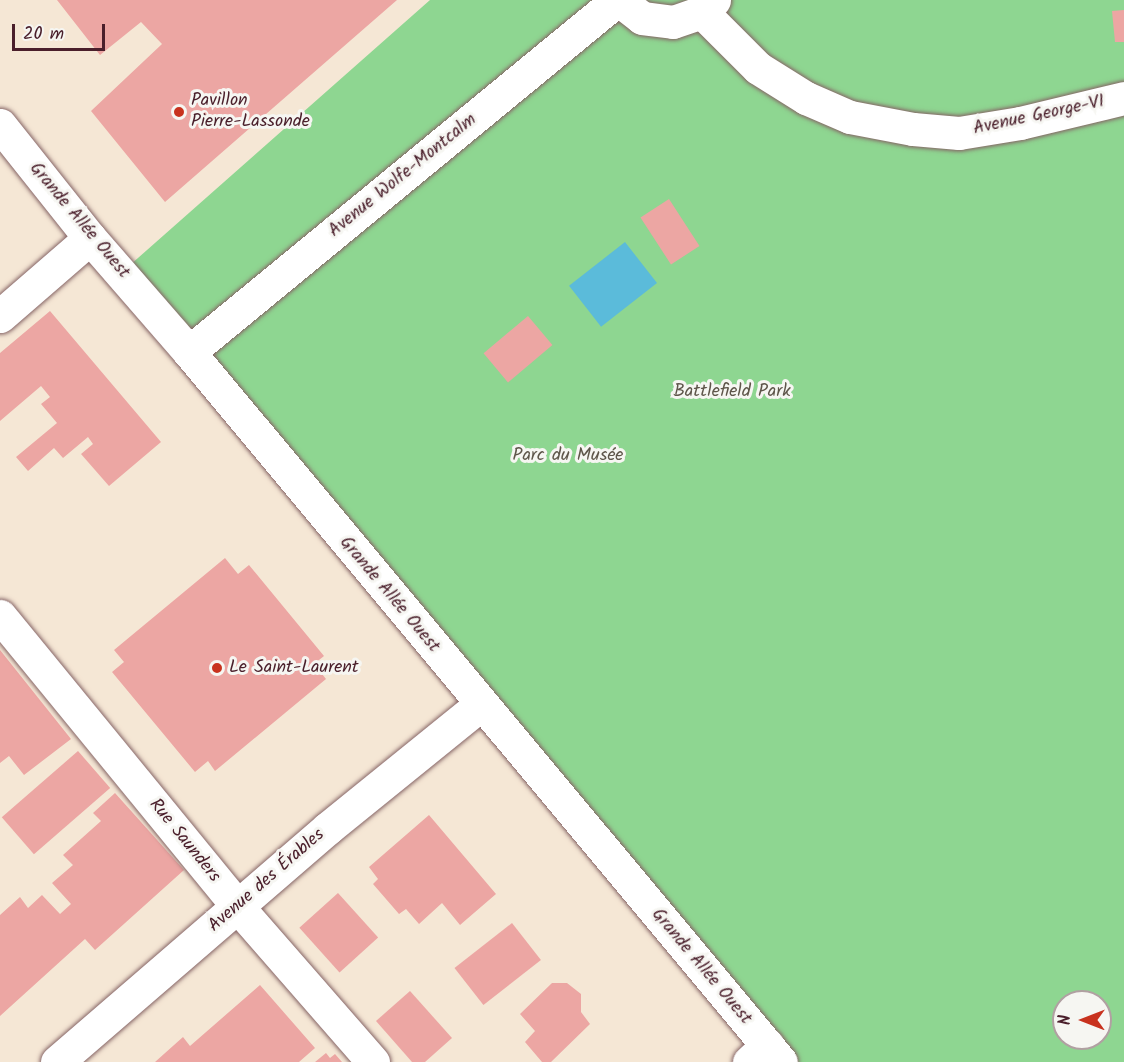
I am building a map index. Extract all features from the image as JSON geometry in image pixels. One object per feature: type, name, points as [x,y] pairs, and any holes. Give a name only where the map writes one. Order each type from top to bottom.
[{"type":"street","points":[[618,0],[642,18],[673,22],[708,6]]},
{"type":"street","name":"Avenue Wolfe-Montcalm","points":[[189,352],[618,0]]},
{"type":"street","name":"Avenue George-VI","points":[[708,6],[758,68],[806,98],[850,117],[892,125],[959,133],[1020,123],[1124,98]]},
{"type":"street","name":"Grande Allée Ouest","points":[[0,126],[90,238],[189,352],[480,704],[766,1056]]},
{"type":"street","points":[[0,316],[90,238]]},
{"type":"street","name":"Rue Saunders","points":[[0,616],[237,906],[372,1062]]},
{"type":"street","name":"Avenue des Érables","points":[[57,1062],[328,828],[480,704]]},
{"type":"green space","name":"Battlefield Park","points":[[430,0],[1124,0],[1124,1062],[781,1062],[121,273]]},
{"type":"water","points":[[625,242],[657,283],[601,327],[569,286]]},
{"type":"building","points":[[57,0],[397,0],[165,202],[91,111],[162,44],[141,22],[100,55]]},
{"type":"building","points":[[1124,10],[1124,42],[1115,42],[1112,11]]},
{"type":"building","points":[[669,199],[699,246],[671,264],[640,218]]},
{"type":"building","points":[[50,311],[161,442],[109,486],[81,454],[93,444],[88,437],[63,458],[54,448],[28,471],[16,457],[57,423],[41,404],[50,397],[41,386],[0,421],[0,353]]},
{"type":"building","points":[[528,316],[552,345],[508,382],[484,353]]},
{"type":"building","name":"Le Saint-Laurent","points":[[225,558],[238,574],[249,565],[324,656],[314,664],[326,679],[215,771],[208,761],[195,772],[112,672],[124,662],[114,650]]},
{"type":"building","points":[[0,650],[71,739],[24,775],[9,756],[0,763]]},
{"type":"building","points":[[78,751],[110,788],[34,854],[2,817]]},
{"type":"building","points":[[115,793],[184,870],[95,950],[85,939],[0,1016],[0,915],[20,897],[28,908],[42,895],[60,914],[71,904],[52,883],[73,865],[63,855],[101,821],[93,813]]},
{"type":"building","points":[[429,815],[496,894],[460,925],[442,903],[419,924],[406,909],[399,914],[373,884],[378,879],[369,867]]},
{"type":"building","points":[[338,893],[378,938],[340,972],[299,928]]},
{"type":"building","points":[[512,923],[541,960],[483,1005],[454,968]]},
{"type":"building","points":[[552,983],[567,983],[581,994],[581,1012],[590,1024],[551,1062],[542,1062],[525,1042],[535,1031],[520,1014]]},
{"type":"building","points":[[260,985],[315,1048],[299,1062],[155,1062],[183,1037],[190,1046]]},
{"type":"building","points":[[410,991],[452,1038],[425,1062],[412,1062],[376,1021]]},
{"type":"building","points":[[326,1053],[330,1058],[335,1054],[342,1062],[315,1062]]},
{"type":"place","name":"Pavillon Pierre-Lassonde","points":[[179,112]]},
{"type":"place","name":"Le Saint-Laurent","points":[[217,668]]},
{"type":"park label","name":"Parc du Musée","points":[[568,456]]}]
